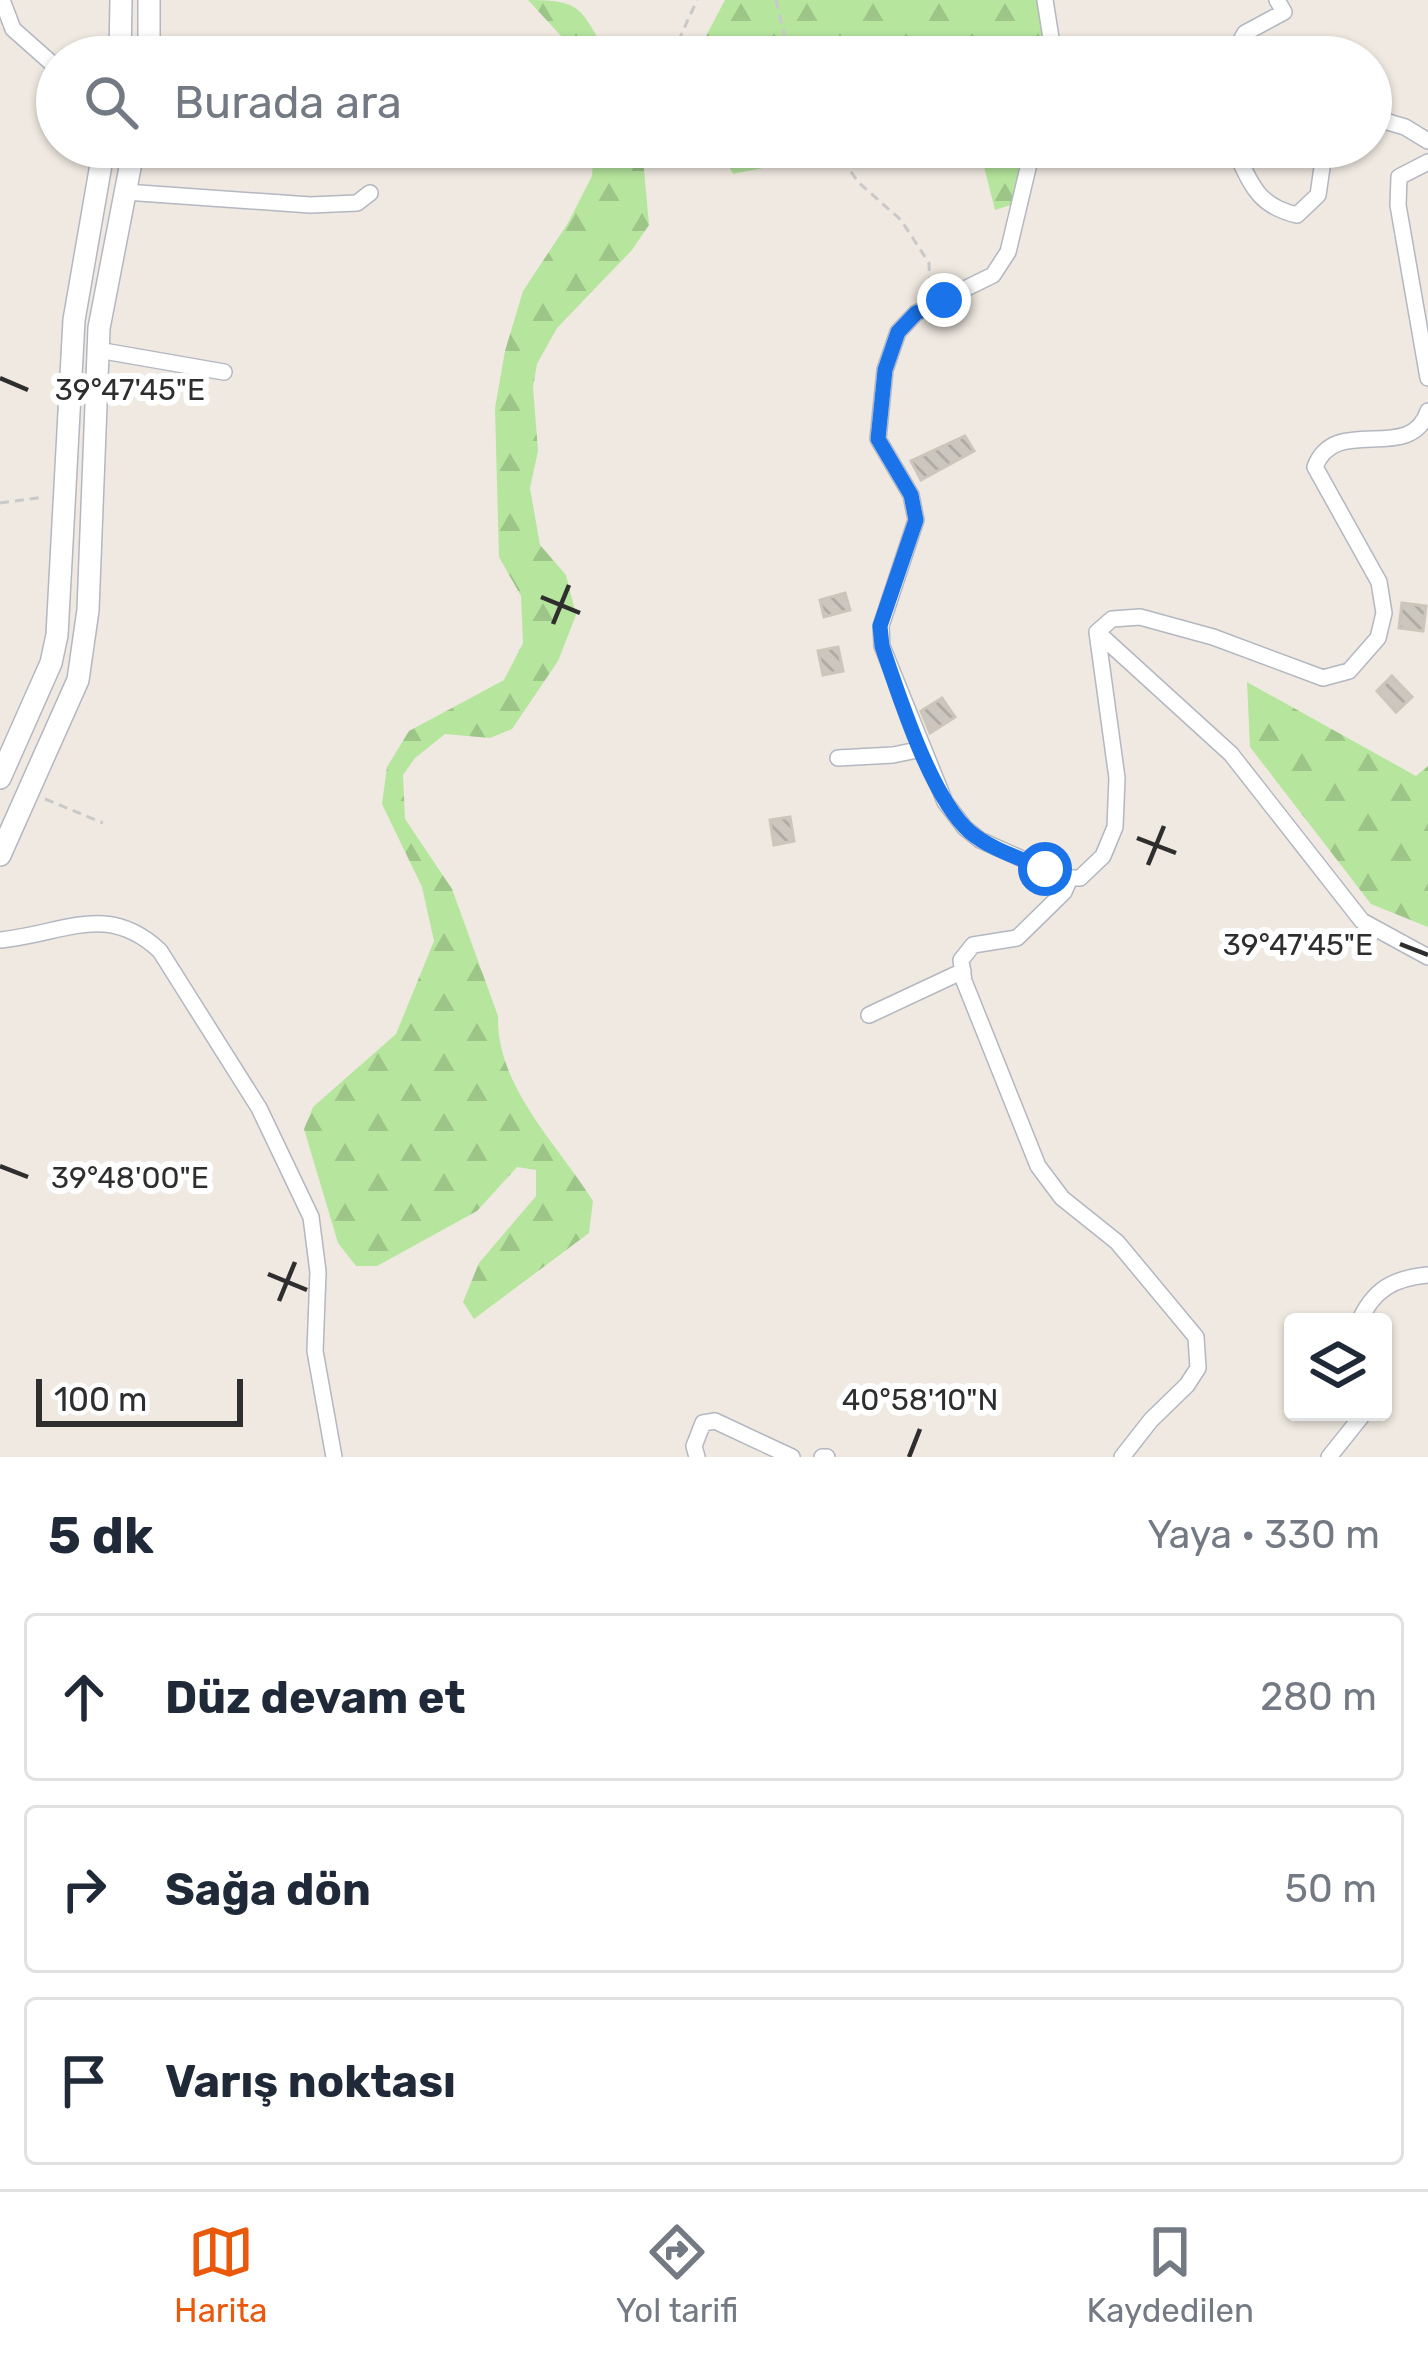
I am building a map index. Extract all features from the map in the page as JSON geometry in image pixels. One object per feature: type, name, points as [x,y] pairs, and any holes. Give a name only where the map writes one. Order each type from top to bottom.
[{"type":"main road","points":[[120,36],[121,0]]},
{"type":"main road","points":[[149,0],[149,36]]},
{"type":"main road","points":[[0,778],[51,662],[57,635],[74,320],[100,168]]},
{"type":"main road","points":[[0,855],[78,680],[88,610],[98,350],[130,168]]},
{"type":"street","points":[[2,0],[14,29],[36,49]]},
{"type":"street","points":[[1045,0],[1051,36]]},
{"type":"street","points":[[1243,36],[1284,12],[1277,0]]},
{"type":"street","points":[[1392,123],[1428,141]]},
{"type":"street","points":[[1428,162],[1400,177],[1398,205],[1428,378]]},
{"type":"street","points":[[1028,168],[1008,252],[992,275],[916,313],[898,332],[885,370],[878,439],[911,495],[916,520],[880,626],[882,646],[945,802],[980,840],[1070,878],[1089,872],[1103,856],[1115,827],[1117,778],[1097,632]]},
{"type":"street","points":[[1244,168],[1259,197],[1275,209],[1297,214],[1318,195],[1322,168]]},
{"type":"street","points":[[125,192],[310,205],[357,202],[370,193]]},
{"type":"street","points":[[98,350],[224,372]]},
{"type":"street","points":[[1097,632],[1112,619],[1140,617],[1213,637],[1323,679],[1349,671],[1378,638],[1384,614],[1379,582],[1315,467],[1320,452],[1334,442],[1361,437],[1394,440],[1416,430],[1428,411]]},
{"type":"street","points":[[1097,632],[1231,754],[1362,921],[1428,957]]},
{"type":"street","points":[[838,758],[922,748]]},
{"type":"street","points":[[1070,878],[1064,892],[1017,938],[973,945],[962,959],[963,971],[1038,1166],[1063,1198],[1117,1242],[1196,1337],[1198,1368],[1122,1457]]},
{"type":"street","points":[[0,940],[78,924],[120,924],[140,932],[160,951],[259,1108],[294,1173],[311,1217],[318,1273],[314,1351],[334,1457]]},
{"type":"street","points":[[869,1015],[963,971]]},
{"type":"street","points":[[1363,1313],[1370,1298],[1391,1282],[1428,1275]]},
{"type":"street","points":[[698,1457],[694,1446],[703,1423],[715,1421],[792,1457]]},
{"type":"street","points":[[1329,1457],[1358,1421]]},
{"type":"path","points":[[681,36],[697,0]]},
{"type":"path","points":[[776,0],[785,36]]},
{"type":"path","points":[[848,168],[901,220],[928,263],[931,306]]},
{"type":"path","points":[[0,503],[64,494]]},
{"type":"path","points":[[27,791],[103,823]]},
{"type":"green space","points":[[528,0],[572,6],[597,36],[561,36]]},
{"type":"green space","points":[[725,0],[1037,0],[1043,36],[706,36]]},
{"type":"green space","points":[[593,168],[644,168],[649,225],[632,250],[557,328],[537,364],[533,387],[538,451],[530,488],[540,545],[566,575],[576,615],[558,661],[512,729],[490,738],[445,734],[415,758],[403,775],[405,819],[452,889],[498,1016],[507,1067],[532,1114],[593,1201],[589,1233],[474,1319],[463,1302],[479,1263],[536,1196],[536,1170],[517,1167],[477,1211],[377,1266],[356,1266],[338,1243],[304,1129],[313,1107],[396,1034],[434,941],[422,887],[382,804],[387,767],[409,731],[504,680],[523,643],[521,596],[499,557],[495,408],[523,291],[568,223]]},
{"type":"green space","points":[[730,168],[763,168],[733,174]]},
{"type":"green space","points":[[984,168],[1021,168],[1014,204],[995,210]]},
{"type":"green space","points":[[1247,682],[1416,776],[1428,766],[1428,927],[1371,904],[1250,747]]},
{"type":"building","points":[[965,436],[974,451],[921,480],[911,461]]},
{"type":"building","points":[[845,593],[850,610],[824,617],[820,600]]},
{"type":"building","points":[[1402,603],[1426,606],[1423,631],[1399,628]]},
{"type":"building","points":[[838,647],[843,671],[823,675],[818,651]]},
{"type":"building","points":[[1392,676],[1412,697],[1396,712],[1377,691]]},
{"type":"building","points":[[942,698],[955,717],[930,733],[921,711]]},
{"type":"building","points":[[790,817],[794,841],[774,845],[770,820]]},
{"type":"route","points":[[944,300],[916,313],[898,332],[885,370],[878,439],[911,495],[916,520],[880,626],[882,646],[945,802],[980,840],[1045,869]]}]
